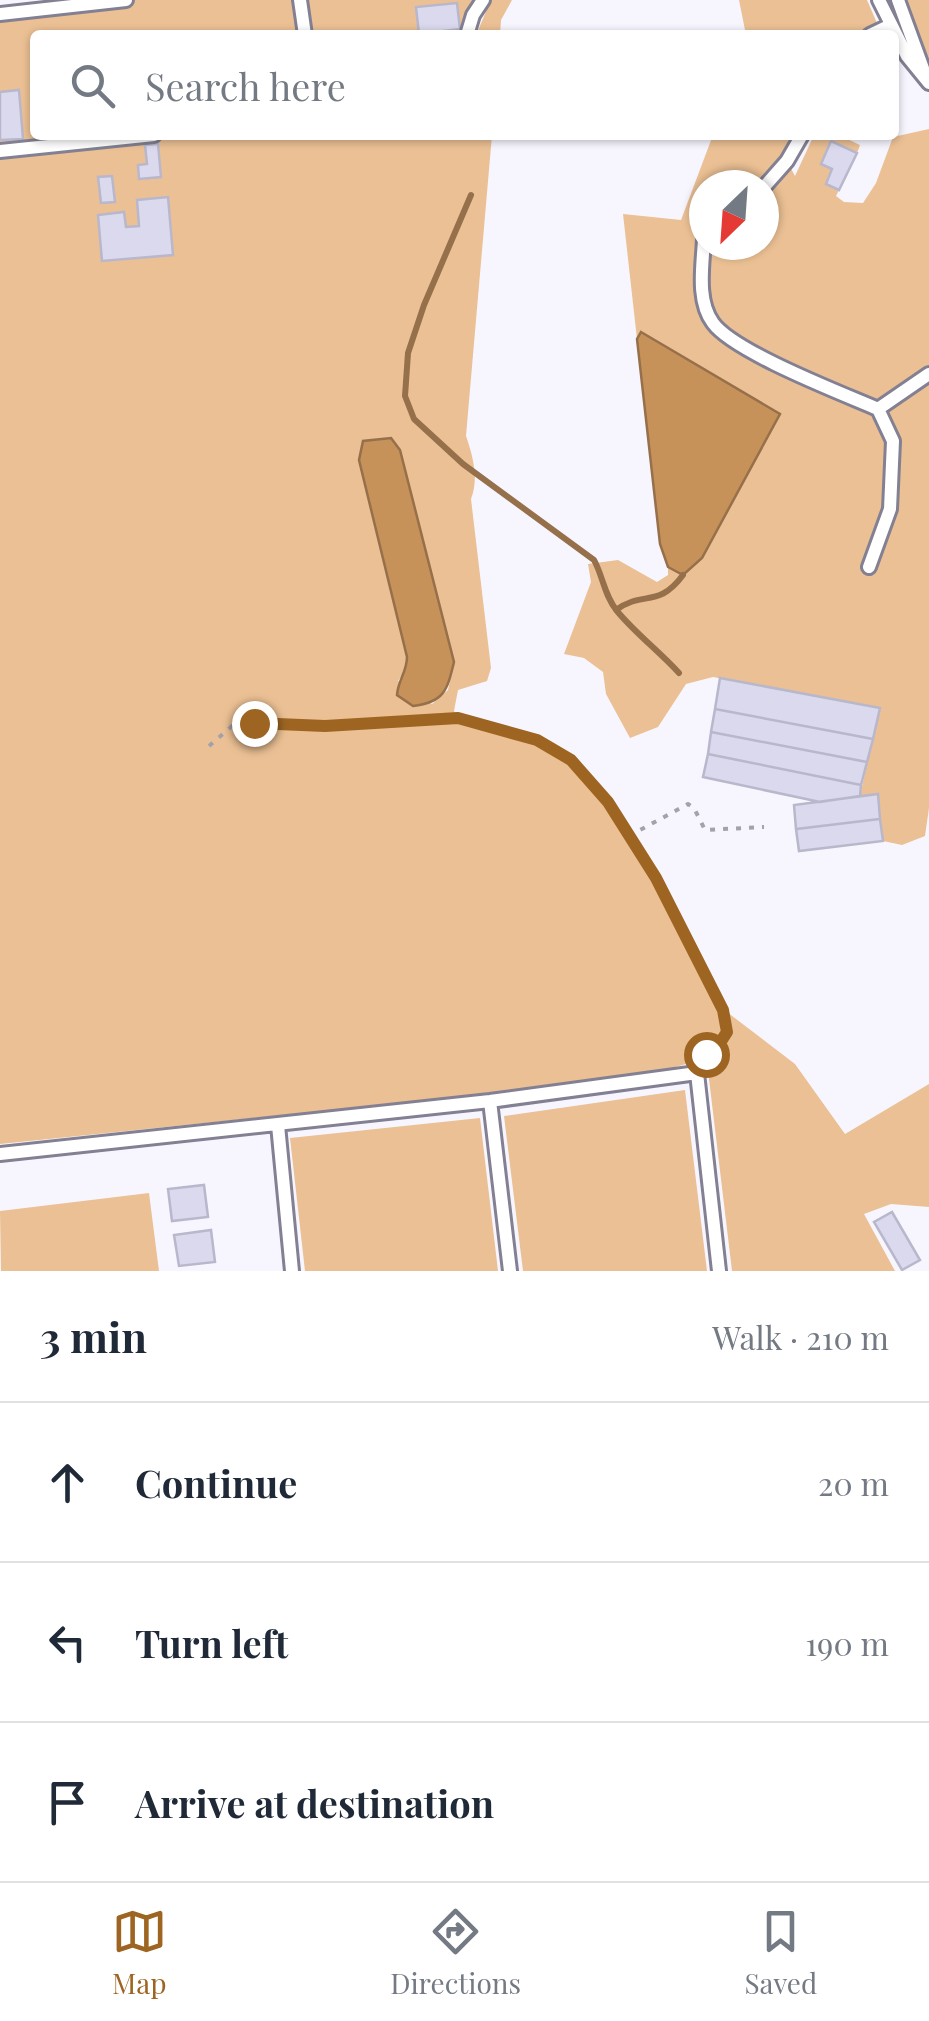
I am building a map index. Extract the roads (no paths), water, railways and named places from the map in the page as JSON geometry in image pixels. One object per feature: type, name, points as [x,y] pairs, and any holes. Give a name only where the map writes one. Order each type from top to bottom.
[{"type":"lane","points":[[0,14],[126,0]]},
{"type":"lane","points":[[300,0],[304,30]]},
{"type":"lane","points":[[468,30],[482,0]]},
{"type":"lane","points":[[879,0],[892,30]]},
{"type":"lane","points":[[898,0],[928,82]]},
{"type":"lane","points":[[881,30],[890,26]]},
{"type":"lane","points":[[899,41],[928,82]]},
{"type":"lane","points":[[0,151],[106,140]]},
{"type":"lane","points":[[779,170],[799,140]]},
{"type":"lane","points":[[703,260],[702,289],[712,323],[754,354],[878,409],[893,441],[891,492],[890,508],[869,567]]},
{"type":"lane","points":[[878,409],[929,374]]},
{"type":"lane","points":[[0,1154],[490,1101],[697,1073],[719,1271]]},
{"type":"lane","points":[[490,1101],[510,1271]]},
{"type":"lane","points":[[278,1125],[292,1271]]},
{"type":"waterway","points":[[471,195],[408,353],[405,396],[414,419],[463,464],[594,560],[617,611],[679,673]]},
{"type":"waterway","points":[[616,610],[666,592],[683,575]]}]
